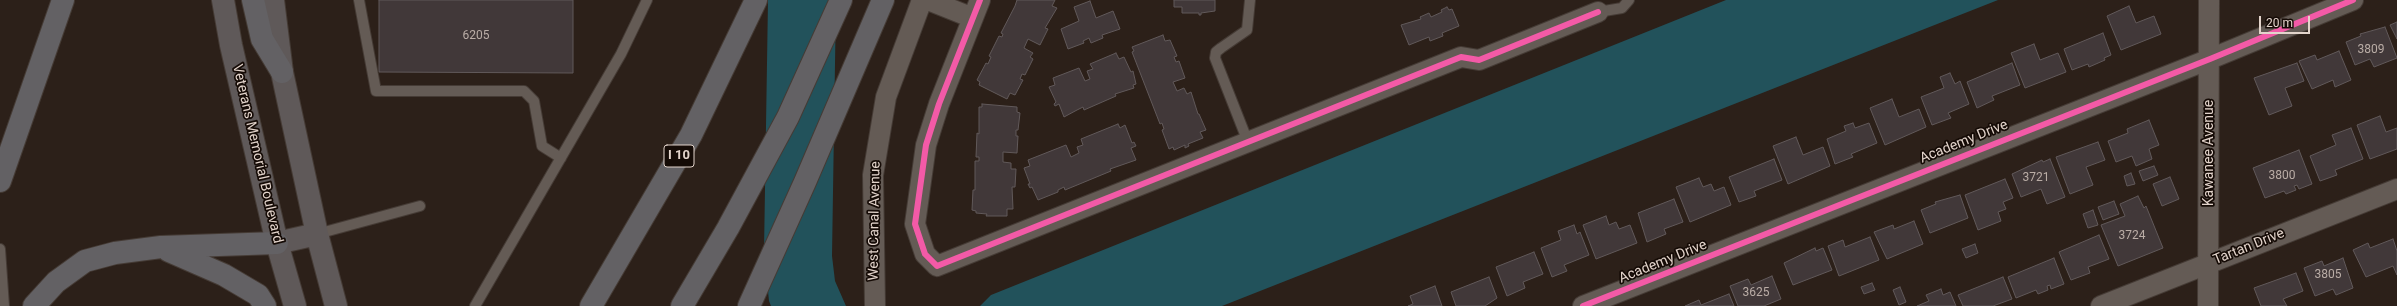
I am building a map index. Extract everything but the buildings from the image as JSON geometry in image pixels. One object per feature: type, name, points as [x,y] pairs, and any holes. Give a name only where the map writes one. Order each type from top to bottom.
[{"type":"highway","points":[[0,181],[63,0]]},
{"type":"highway","points":[[253,0],[262,39],[282,72]]},
{"type":"highway","name":"I 10","points":[[591,306],[691,135],[756,0]]},
{"type":"highway","points":[[682,306],[728,228],[788,117],[841,0]]},
{"type":"highway","points":[[750,306],[806,182],[883,0]]},
{"type":"highway","points":[[34,306],[56,282],[85,261],[115,253],[161,247],[277,243]]},
{"type":"highway","points":[[161,247],[202,263],[224,275],[258,295],[265,306]]},
{"type":"main road","name":"Veterans Memorial Boulevard","points":[[223,0],[231,45],[277,243],[296,306]]},
{"type":"main road","points":[[273,0],[282,72],[317,234],[336,306]]},
{"type":"main road","points":[[277,243],[317,234]]},
{"type":"street","name":"West Canal Avenue","points":[[875,306],[873,273],[873,175],[886,97],[922,0]]},
{"type":"street","points":[[928,0],[977,9],[939,104],[926,145],[915,224],[925,254],[937,266],[1461,57],[1479,60],[1598,12]]},
{"type":"street","name":"Kawanee Avenue","points":[[2208,306],[2209,0]]},
{"type":"street","name":"Academy Drive","points":[[1583,306],[2210,59],[2353,0]]},
{"type":"street","name":"Tartan Drive","points":[[2102,306],[2397,189]]},
{"type":"lane","points":[[359,0],[376,91],[524,91],[534,101],[542,146],[561,158]]},
{"type":"lane","points":[[475,306],[621,54],[647,0]]},
{"type":"lane","points":[[1248,142],[1215,58],[1216,52],[1247,30],[1250,0]]},
{"type":"lane","points":[[1598,12],[1622,8],[1629,0]]},
{"type":"lane","points":[[317,234],[420,206]]},
{"type":"lane","points":[[0,249],[4,306]]},
{"type":"water","points":[[768,0],[836,0],[832,256],[835,281],[846,306],[771,306],[769,301],[764,251]]},
{"type":"water","points":[[1726,0],[1998,0],[1222,306],[980,306],[991,295]]},
{"type":"cycle path","points":[[980,0],[939,104],[926,145],[915,224],[925,254],[937,266],[1461,57],[1479,60],[1598,12]]},
{"type":"cycle path","points":[[1583,306],[2210,59],[2353,0]]}]
